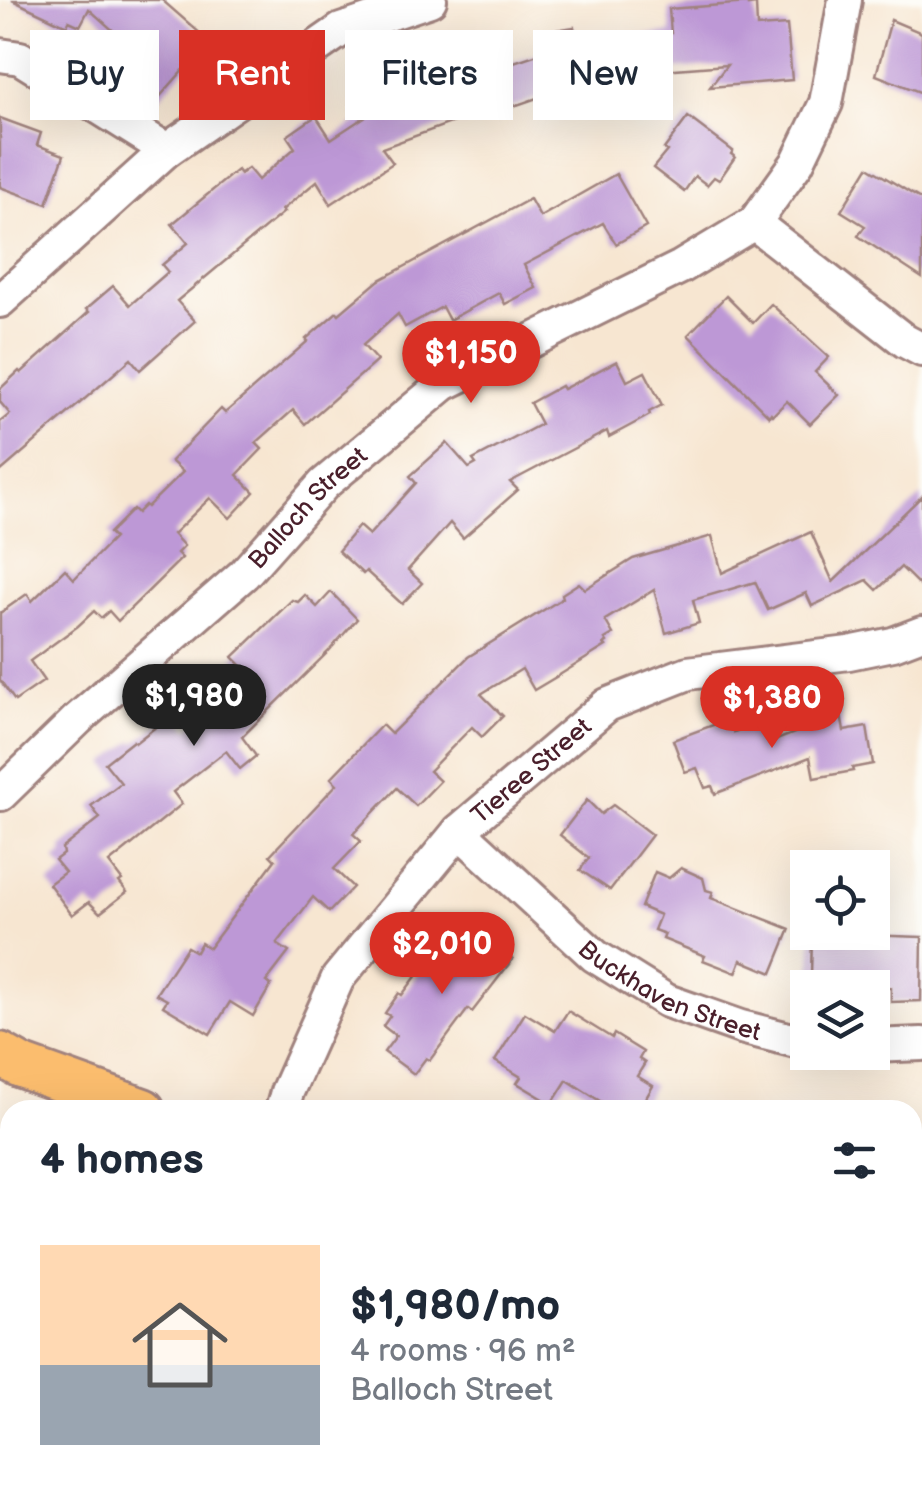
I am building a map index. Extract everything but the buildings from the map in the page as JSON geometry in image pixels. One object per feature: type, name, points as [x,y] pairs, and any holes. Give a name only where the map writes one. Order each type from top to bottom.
[{"type":"main road","points":[[0,1054],[21,1066],[115,1100]]},
{"type":"street","points":[[0,301],[167,150],[341,30],[430,0]]},
{"type":"street","name":"Balloch Street","points":[[1,794],[78,719],[244,574],[324,484],[444,384],[680,268],[754,223],[797,163],[826,103],[845,0]]},
{"type":"street","points":[[0,55],[20,58],[167,150]]},
{"type":"street","points":[[754,223],[905,341],[922,350]]},
{"type":"street","name":"Tieree Street","points":[[285,1100],[338,978],[459,831],[607,705],[688,673],[849,652],[893,644],[922,633]]},
{"type":"street","name":"Buckhaven Street","points":[[459,831],[595,956],[667,1001],[790,1039]]},
{"type":"street","points":[[890,1045],[922,1044]]}]
